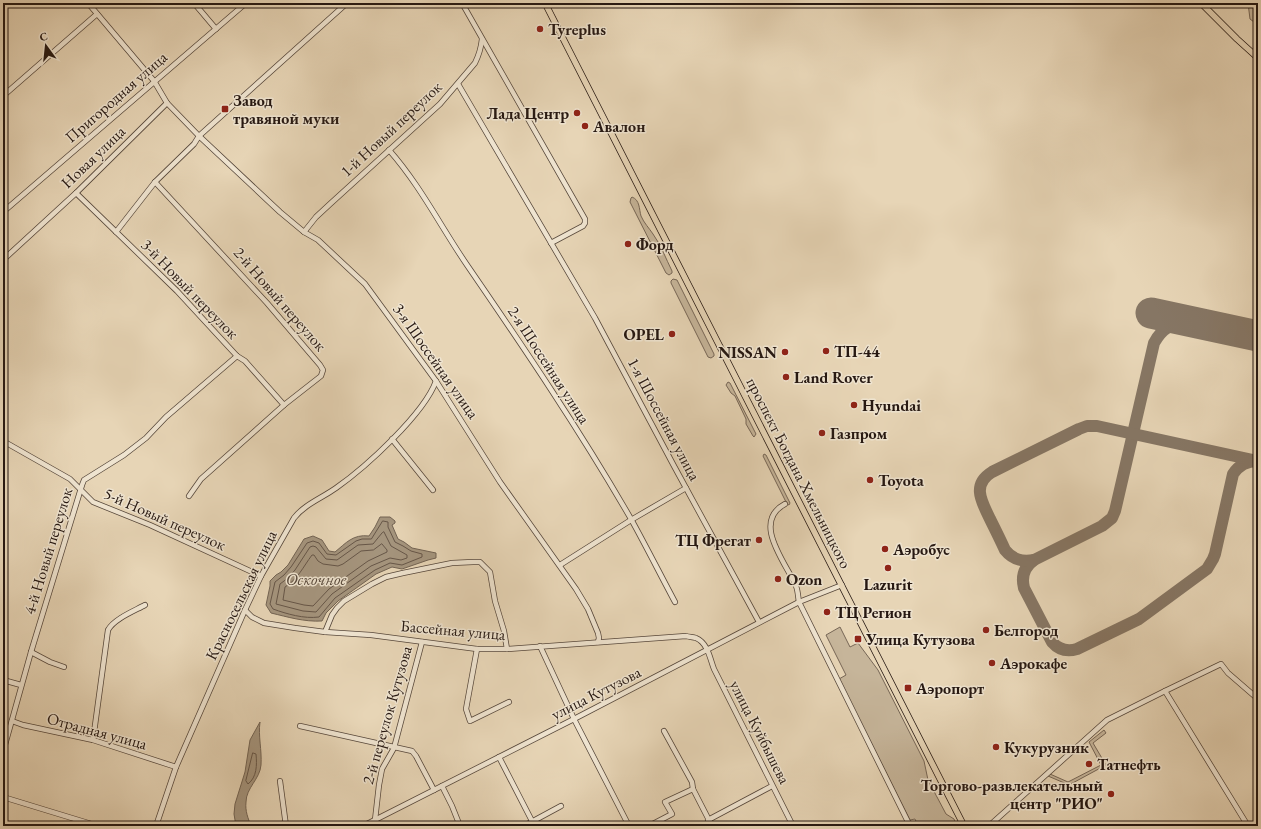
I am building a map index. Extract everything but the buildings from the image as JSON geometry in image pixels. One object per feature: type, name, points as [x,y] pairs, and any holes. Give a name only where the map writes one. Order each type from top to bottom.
[{"type":"main road","name":"проспект Богдана Хмельницкого","points":[[545,3],[964,826]]},
{"type":"main road","points":[[1201,3],[1258,58]]},
{"type":"street","points":[[88,3],[154,81],[167,103],[199,136]]},
{"type":"street","points":[[194,3],[216,29]]},
{"type":"street","name":"Пригородная улица","points":[[3,212],[246,3]]},
{"type":"street","points":[[116,232],[155,182],[194,144],[199,136],[347,3]]},
{"type":"street","points":[[462,3],[585,219],[583,226],[551,243]]},
{"type":"street","points":[[3,96],[98,14]]},
{"type":"street","name":"1-й Новый переулок","points":[[304,232],[316,217],[440,104],[475,63],[482,47],[482,38]]},
{"type":"street","name":"1-я Шоссейная улица","points":[[458,84],[618,360],[759,622]]},
{"type":"street","name":"Новая улица","points":[[4,257],[76,193],[167,103]]},
{"type":"street","name":"3-я Шоссейная улица","points":[[199,136],[280,212],[304,232],[318,240],[365,284],[436,380],[500,482],[576,589],[588,609],[598,633],[598,642]]},
{"type":"street","name":"2-я Шоссейная улица","points":[[389,150],[404,166],[462,258],[575,427],[631,520],[675,602]]},
{"type":"street","name":"2-й Новый переулок","points":[[155,182],[267,302],[322,367],[322,373],[320,376],[284,405],[201,479],[189,496]]},
{"type":"street","name":"3-й Новый переулок","points":[[76,193],[177,291],[237,356],[245,361],[284,405]]},
{"type":"street","name":"4-й Новый переулок","points":[[3,752],[21,685],[84,480],[124,455],[146,438],[166,417],[237,356]]},
{"type":"street","name":"Красносельская улица","points":[[156,826],[176,767],[245,610],[261,576],[294,518],[300,510],[347,480],[392,439],[413,416],[432,391],[436,380]]},
{"type":"street","points":[[392,439],[433,490]]},
{"type":"street","name":"5-й Новый переулок","points":[[3,441],[70,479],[93,502],[150,525],[261,576]]},
{"type":"street","points":[[560,565],[631,520],[686,488]]},
{"type":"street","points":[[785,504],[778,507],[771,520],[770,530],[776,549],[797,588],[799,602],[910,826]]},
{"type":"street","points":[[325,632],[332,615],[344,601],[379,580],[386,577],[452,563],[480,562],[490,572],[495,601],[504,631],[507,649]]},
{"type":"street","name":"улица Кутузова","points":[[363,826],[369,825],[376,820],[574,719],[759,622],[799,602],[842,585]]},
{"type":"street","points":[[93,740],[108,630],[116,621],[145,605]]},
{"type":"street","name":"Бассейная улица","points":[[245,610],[252,617],[264,623],[325,632],[371,635],[477,649],[507,649],[686,636],[696,638],[702,642],[707,649]]},
{"type":"street","name":"2-й переулок Кутузова","points":[[376,820],[382,769],[394,748],[422,642]]},
{"type":"street","points":[[540,646],[574,719],[629,826]]},
{"type":"street","points":[[477,649],[466,709],[470,721],[509,702]]},
{"type":"street","name":"улица Куйбышева","points":[[707,649],[714,670],[793,826]]},
{"type":"street","points":[[31,652],[50,662],[64,667]]},
{"type":"street","points":[[989,826],[1107,720],[1221,664],[1228,673],[1258,699]]},
{"type":"street","points":[[3,680],[21,685]]},
{"type":"street","points":[[1165,691],[1248,826]]},
{"type":"street","name":"Отрадная улица","points":[[12,721],[23,725],[93,740],[176,767]]},
{"type":"street","points":[[300,726],[412,751],[434,790]]},
{"type":"street","points":[[664,732],[692,782],[693,789],[712,826]]},
{"type":"street","points":[[499,757],[532,821]]},
{"type":"street","points":[[280,781],[286,826]]},
{"type":"street","points":[[442,786],[460,826]]},
{"type":"street","points":[[708,820],[772,786]]},
{"type":"street","points":[[649,826],[672,814],[665,802],[693,789]]},
{"type":"street","points":[[3,797],[98,826]]},
{"type":"street","points":[[524,826],[561,806]]},
{"type":"shaded area","points":[[1248,3],[1258,3],[1258,25],[1250,19]]},
{"type":"shaded area","points":[[632,197],[638,202],[642,219],[656,238],[663,252],[672,271],[669,275],[666,273],[630,202]]},
{"type":"shaded area","points":[[673,279],[677,280],[714,354],[711,358],[708,357],[671,283]]},
{"type":"shaded area","points":[[728,382],[730,383],[756,434],[754,437],[746,424],[746,419],[735,396],[726,385]]},
{"type":"shaded area","points":[[764,454],[766,455],[790,503],[789,505],[787,504],[763,456]]},
{"type":"shaded area","points":[[840,627],[850,647],[858,643],[878,670],[924,761],[928,780],[946,814],[954,819],[957,826],[918,826],[915,819],[910,820],[839,679],[846,675],[826,635]]},
{"type":"shaded area","points":[[1104,730],[1106,733],[1093,743],[1106,765],[1069,785],[1048,776],[1050,774],[1068,782],[1101,765],[1089,742]]},
{"type":"water","name":"Оскочное","points":[[380,517],[390,517],[395,521],[392,525],[398,539],[412,548],[436,553],[436,558],[402,569],[392,567],[376,574],[338,601],[326,613],[322,621],[302,620],[271,613],[266,605],[270,581],[288,565],[304,539],[313,536],[322,540],[329,551],[335,552],[346,542],[358,536],[369,536]]},
{"type":"water","points":[[260,722],[259,733],[261,765],[258,775],[248,792],[246,802],[246,811],[251,826],[236,826],[234,814],[235,804],[245,772],[250,740]]},
{"type":"taxiway","points":[[1190,321],[1173,324],[1164,330],[1154,343],[1115,511],[1112,518],[1102,526],[1034,560],[1024,572],[1024,588],[1052,642],[1063,650],[1077,649],[1139,619],[1207,569],[1215,554],[1233,474],[1244,464],[1257,461]]},
{"type":"taxiway","points":[[1034,560],[1018,560],[1005,550],[982,500],[980,494],[982,482],[992,472],[1079,429],[1087,426],[1097,426],[1253,460]]},
{"type":"runway","points":[[1151,313],[1258,336]]},
{"type":"place","name":"Tyreplus","points":[[540,29]]},
{"type":"place","name":"Завод травяной муки","points":[[225,109]]},
{"type":"place","name":"Лада Центр","points":[[577,113]]},
{"type":"place","name":"Авалон","points":[[585,126]]},
{"type":"place","name":"Форд","points":[[628,244]]},
{"type":"place","name":"OPEL","points":[[672,334]]},
{"type":"place","name":"ТП-44","points":[[826,351]]},
{"type":"place","name":"NISSAN","points":[[785,352]]},
{"type":"place","name":"Land Rover","points":[[786,377]]},
{"type":"place","name":"Hyundai","points":[[854,405]]},
{"type":"place","name":"Газпром","points":[[822,433]]},
{"type":"place","name":"Toyota","points":[[870,480]]},
{"type":"place","name":"ТЦ Фрегат","points":[[759,540]]},
{"type":"place","name":"Аэробус","points":[[885,549]]},
{"type":"place","name":"Lazurit","points":[[888,568]]},
{"type":"place","name":"Ozon","points":[[778,579]]},
{"type":"place","name":"ТЦ Регион","points":[[827,612]]},
{"type":"place","name":"Белгород","points":[[986,630]]},
{"type":"place","name":"Улица Кутузова","points":[[858,639]]},
{"type":"place","name":"Аэрокафе","points":[[992,663]]},
{"type":"place","name":"Аэропорт","points":[[908,688]]},
{"type":"place","name":"Кукурузник","points":[[996,747]]},
{"type":"place","name":"Татнефть","points":[[1089,764]]},
{"type":"place","name":"Торгово-развлекательный центр \"РИО\"","points":[[1111,794]]}]
